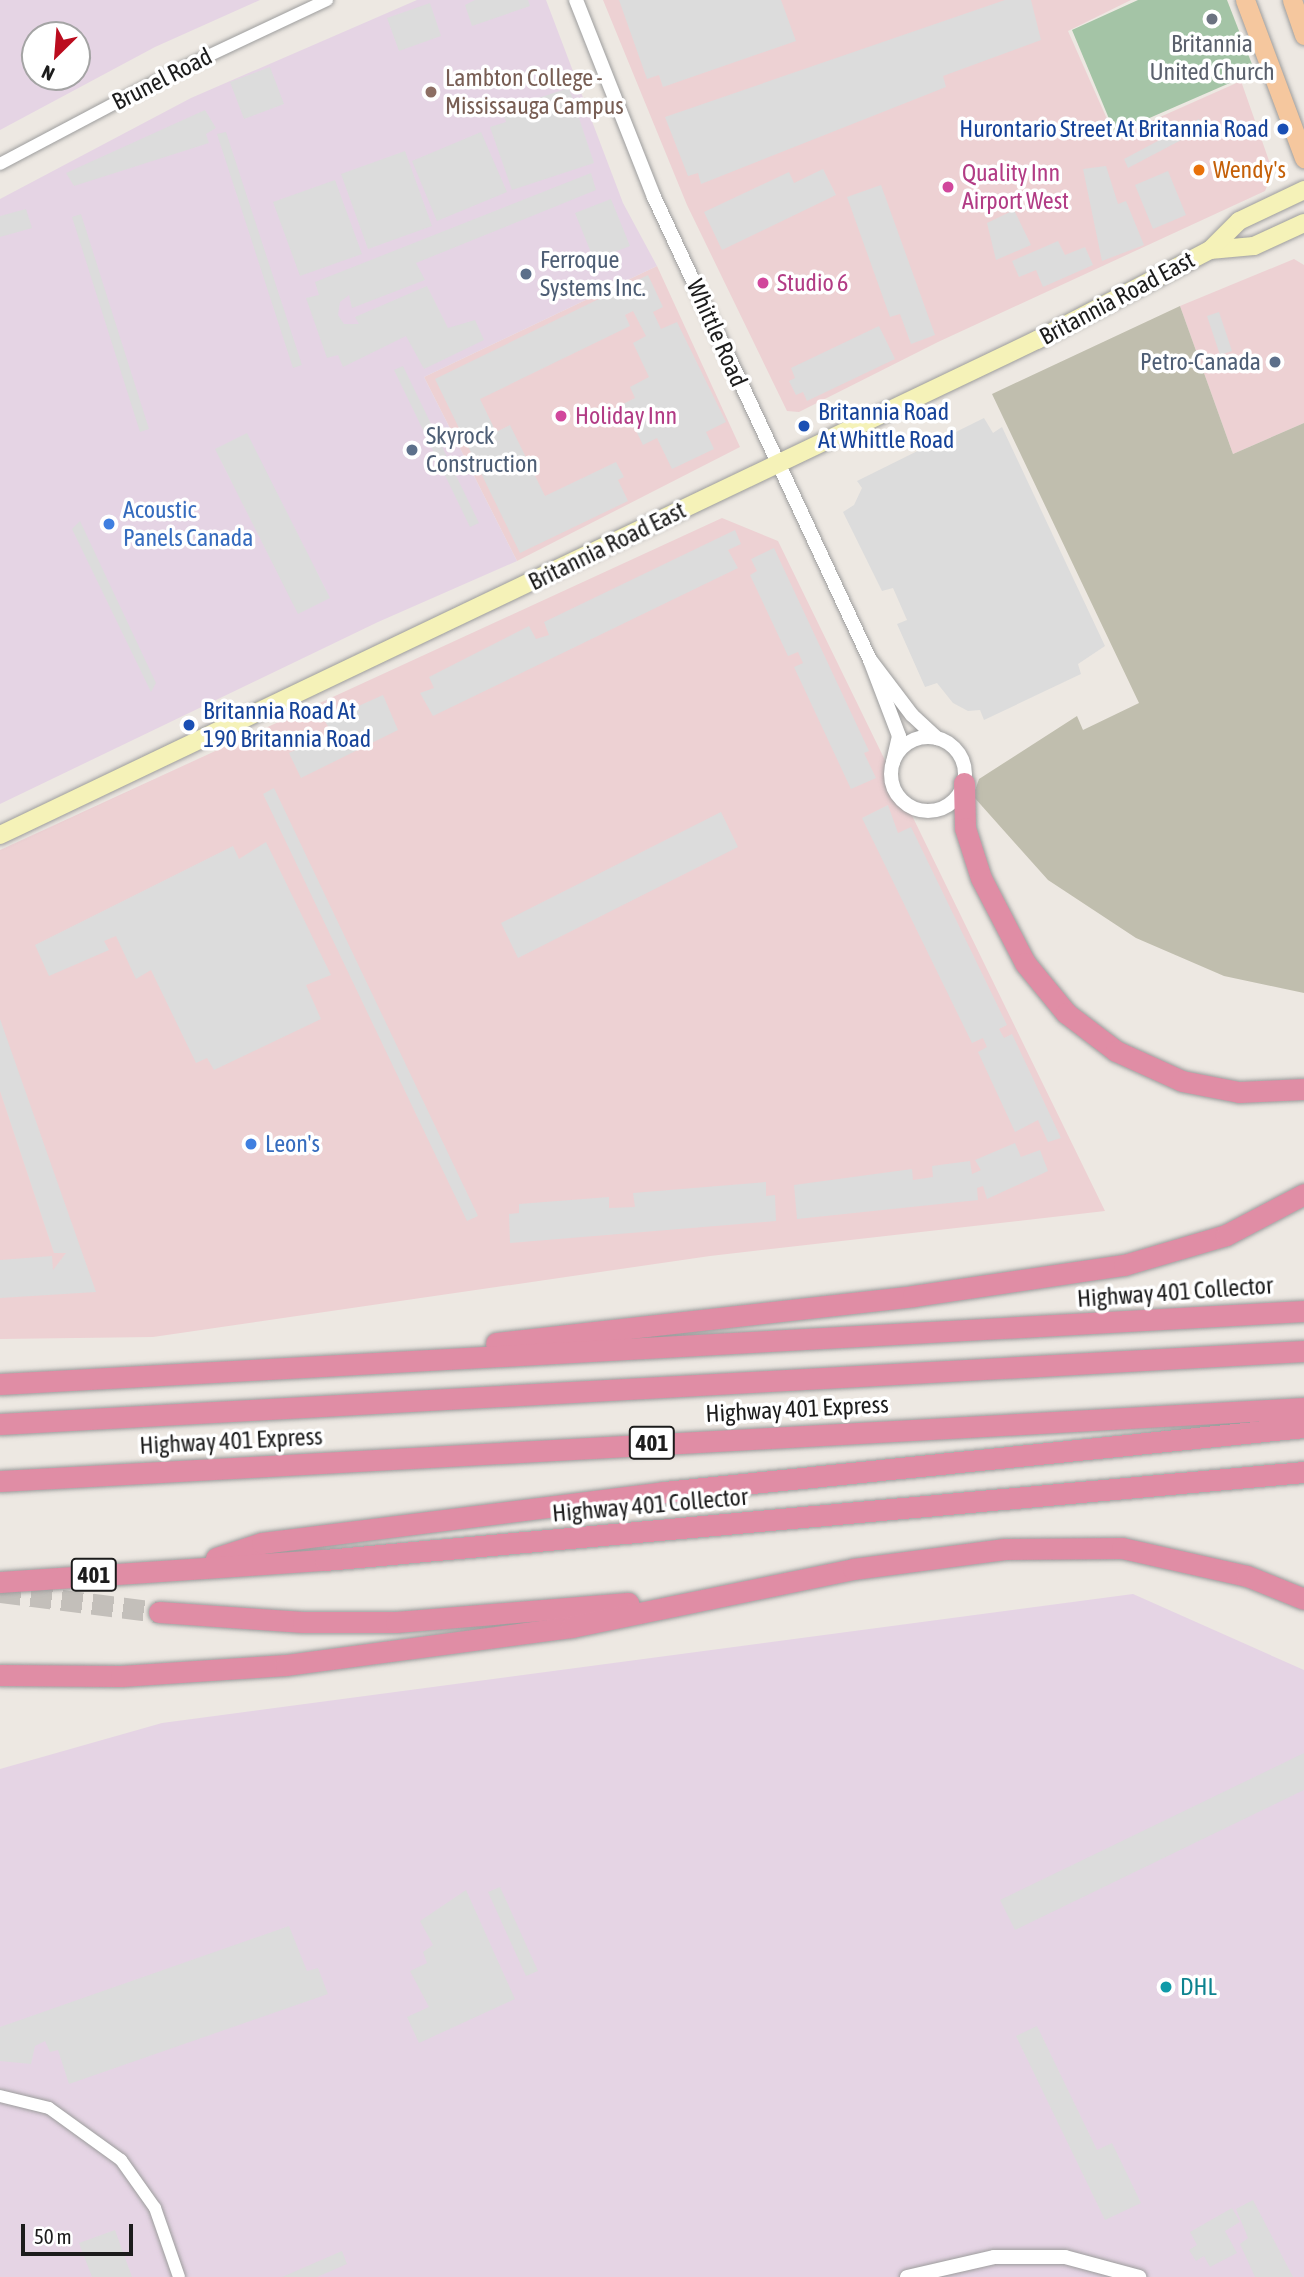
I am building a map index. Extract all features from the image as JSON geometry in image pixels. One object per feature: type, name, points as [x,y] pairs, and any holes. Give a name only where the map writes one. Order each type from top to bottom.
[{"type":"highway","points":[[964,783],[965,828],[986,888],[1025,963],[1066,1013],[1116,1051],[1182,1081],[1239,1093],[1304,1089]]},
{"type":"highway","points":[[345,1362],[939,1292],[1112,1267],[1226,1235],[1304,1194]]},
{"type":"highway","name":"Highway 401 Collector","points":[[0,1384],[345,1362],[698,1348],[1304,1311]]},
{"type":"highway","name":"Highway 401 Express","points":[[0,1424],[1304,1351]]},
{"type":"highway","name":"Highway 401 Express","points":[[0,1481],[1304,1408]]},
{"type":"highway","points":[[187,1568],[262,1543],[678,1491],[1304,1427]]},
{"type":"highway","name":"Highway 401 Collector","points":[[0,1582],[339,1559],[1304,1472]]},
{"type":"highway","points":[[0,1675],[121,1676],[286,1665],[570,1627],[853,1569],[1005,1549],[1075,1546],[1122,1548],[1247,1576],[1304,1599]]},
{"type":"highway","points":[[159,1612],[303,1622],[396,1622],[717,1595]]},
{"type":"main road","points":[[1245,0],[1304,158]]},
{"type":"main road","points":[[1292,0],[1304,35]]},
{"type":"main road","name":"Britannia Road East","points":[[0,835],[1037,340],[1210,250],[1239,221],[1304,190]]},
{"type":"main road","name":"Britannia Road East","points":[[1210,250],[1254,246],[1304,223]]},
{"type":"street","name":"Brunel Road","points":[[0,164],[186,66],[327,0]]},
{"type":"street","name":"Whittle Road","points":[[576,0],[654,197],[870,660],[899,736],[893,762]]},
{"type":"street","name":"Whittle Road","points":[[870,660],[912,715],[937,738]]},
{"type":"street","points":[[937,738],[962,758],[964,783],[959,794],[943,807],[917,809],[897,794],[893,762],[912,740],[937,738]]},
{"type":"street","points":[[0,2096],[49,2108],[121,2160],[155,2208],[179,2277]]},
{"type":"street","points":[[907,2277],[994,2257],[1065,2257],[1139,2277]]},
{"type":"shaded area","points":[[0,0],[260,0],[155,47],[91,81],[91,21],[21,21],[21,91],[73,91],[0,130]]},
{"type":"shaded area","points":[[417,0],[546,0],[623,203],[657,266],[424,377],[517,561],[378,622],[0,804],[0,199],[191,98]]},
{"type":"shaded area","points":[[475,0],[528,0],[530,6],[472,26],[465,5]]},
{"type":"shaded area","points":[[603,0],[1131,0],[1068,31],[1115,137],[1241,81],[1273,172],[1265,191],[938,342],[799,412],[787,411],[687,205]]},
{"type":"shaded area","points":[[619,0],[781,0],[796,41],[663,87],[659,75],[647,79]]},
{"type":"shaded area","points":[[1005,0],[1031,0],[1041,40],[943,76],[946,87],[701,184],[698,173],[688,176],[665,117]]},
{"type":"shaded area","points":[[430,3],[441,36],[399,51],[387,18]]},
{"type":"shaded area","points":[[270,67],[284,104],[244,119],[230,82]]},
{"type":"shaded area","points":[[569,88],[594,163],[512,190],[490,127],[506,122],[502,110]]},
{"type":"shaded area","points":[[205,110],[216,128],[206,134],[209,143],[74,186],[66,173]]},
{"type":"shaded area","points":[[1199,119],[1204,128],[1128,168],[1124,159]]},
{"type":"shaded area","points":[[226,132],[302,365],[293,368],[217,134]]},
{"type":"shaded area","points":[[481,132],[507,192],[437,221],[412,161]]},
{"type":"shaded area","points":[[405,151],[432,226],[368,249],[341,174]]},
{"type":"shaded area","points":[[1106,166],[1118,204],[1126,201],[1144,245],[1102,261],[1083,169]]},
{"type":"shaded area","points":[[823,169],[836,195],[722,250],[704,212],[789,172],[794,183]]},
{"type":"shaded area","points":[[1168,171],[1186,215],[1153,229],[1135,185]]},
{"type":"shaded area","points":[[591,173],[596,190],[416,263],[425,280],[352,308],[349,295],[340,302],[338,315],[344,324],[359,324],[355,317],[427,286],[448,328],[475,320],[484,340],[424,369],[406,336],[343,367],[338,355],[327,358],[306,298],[319,295],[315,282]]},
{"type":"shaded area","points":[[335,180],[362,254],[300,276],[273,202]]},
{"type":"shaded area","points":[[881,185],[935,335],[911,344],[900,314],[890,317],[847,197]]},
{"type":"shaded area","points":[[611,199],[630,246],[594,260],[575,213]]},
{"type":"shaded area","points":[[26,209],[32,228],[0,237],[0,216]]},
{"type":"shaded area","points":[[1014,210],[1031,245],[996,260],[987,223]]},
{"type":"shaded area","points":[[81,214],[149,429],[140,432],[72,217]]},
{"type":"shaded area","points":[[1058,241],[1065,255],[1085,247],[1093,265],[1043,287],[1036,270],[1019,277],[1012,261]]},
{"type":"shaded area","points":[[1294,259],[1304,265],[1304,423],[1233,454],[1180,306]]},
{"type":"shaded area","points":[[657,266],[740,447],[517,561],[424,377]]},
{"type":"shaded area","points":[[648,275],[663,307],[653,312],[661,329],[677,322],[726,422],[706,432],[714,449],[672,469],[657,438],[643,445],[623,404],[635,398],[630,387],[649,377],[633,343],[646,336],[633,311],[625,315],[630,326],[480,399],[496,432],[510,425],[545,496],[616,462],[624,477],[618,480],[628,501],[520,553],[435,379]]},
{"type":"shaded area","points":[[1180,306],[1233,454],[1304,423],[1304,993],[1224,976],[1136,938],[1048,880],[973,796],[979,779],[1077,716],[1083,730],[1139,703],[992,394]]},
{"type":"shaded area","points":[[1219,312],[1232,351],[1220,355],[1207,316]]},
{"type":"shaded area","points":[[879,326],[895,359],[807,401],[803,392],[796,395],[789,381],[795,378],[791,368]]},
{"type":"shaded area","points":[[403,366],[479,523],[470,527],[394,370]]},
{"type":"shaded area","points":[[984,418],[993,433],[1002,427],[1105,646],[1078,664],[1081,674],[984,720],[980,710],[968,711],[953,703],[937,683],[925,687],[897,624],[907,620],[893,588],[882,591],[843,512],[854,505],[862,488],[857,481]]},
{"type":"shaded area","points":[[247,433],[330,598],[298,614],[215,449]]},
{"type":"shaded area","points":[[722,518],[778,541],[1105,1211],[710,1256],[153,1337],[0,1339],[0,850]]},
{"type":"shaded area","points":[[80,521],[156,683],[151,692],[72,529]]},
{"type":"shaded area","points":[[735,530],[741,544],[728,550],[738,568],[433,716],[420,693],[434,688],[429,677],[529,626],[536,639],[549,635],[544,622]]},
{"type":"shaded area","points":[[774,548],[869,751],[864,753],[876,778],[851,789],[794,667],[803,663],[798,652],[788,656],[750,575],[757,571],[751,559]]},
{"type":"shaded area","points":[[383,695],[398,730],[301,778],[289,753],[331,732],[325,721]]},
{"type":"shaded area","points":[[274,788],[478,1216],[467,1221],[263,794]]},
{"type":"shaded area","points":[[888,805],[898,833],[911,827],[1007,1025],[999,1029],[1004,1038],[1012,1034],[1061,1138],[1048,1142],[1038,1120],[1015,1132],[978,1052],[987,1047],[983,1038],[972,1043],[862,818]]},
{"type":"shaded area","points":[[721,812],[738,847],[518,958],[501,923]]},
{"type":"shaded area","points":[[266,842],[331,975],[306,985],[321,1019],[214,1070],[207,1058],[196,1063],[151,970],[136,979],[116,936],[104,941],[109,950],[49,976],[35,945],[233,846],[239,859]]},
{"type":"shaded area","points":[[0,1019],[96,1292],[0,1298],[0,1260],[52,1256],[53,1270],[66,1253],[54,1253],[0,1091]]},
{"type":"shaded area","points":[[1015,1143],[1021,1157],[1040,1150],[1048,1171],[987,1199],[983,1186],[977,1188],[978,1200],[797,1219],[794,1185],[912,1169],[913,1180],[933,1177],[932,1166],[970,1161],[972,1174],[981,1170],[975,1160]]},
{"type":"shaded area","points":[[766,1182],[766,1196],[775,1195],[776,1221],[510,1243],[509,1214],[519,1213],[519,1204],[609,1197],[609,1208],[635,1207],[633,1193]]},
{"type":"shaded area","points":[[1133,1594],[1304,1670],[1304,2277],[0,2277],[0,1769],[162,1723]]},
{"type":"shaded area","points":[[1304,1753],[1304,1790],[1015,1930],[1000,1900]]},
{"type":"shaded area","points":[[500,1887],[538,1971],[526,1976],[488,1892]]},
{"type":"shaded area","points":[[466,1890],[515,1999],[419,2043],[407,2017],[429,2007],[410,1971],[427,1963],[423,1952],[433,1945],[420,1921]]},
{"type":"shaded area","points":[[289,1926],[307,1971],[318,1968],[328,1994],[69,2084],[58,2050],[50,2052],[45,2041],[35,2046],[31,2064],[0,2061],[0,2027]]},
{"type":"shaded area","points":[[1037,2026],[1097,2150],[1112,2143],[1141,2203],[1105,2220],[1016,2036]]},
{"type":"shaded area","points":[[1253,2200],[1293,2277],[1255,2277],[1240,2244],[1248,2238],[1236,2209]]},
{"type":"shaded area","points":[[1232,2208],[1240,2222],[1225,2231],[1237,2253],[1210,2267],[1204,2256],[1196,2261],[1189,2250],[1197,2245],[1190,2232]]},
{"type":"shaded area","points":[[115,2230],[132,2277],[92,2277],[79,2243]]},
{"type":"shaded area","points":[[342,2251],[347,2264],[317,2277],[282,2277]]},
{"type":"green space","points":[[1138,0],[1227,0],[1255,72],[1115,133],[1072,30]]},
{"type":"tunnel","points":[[0,1592],[159,1612]]},
{"type":"place","name":"Britannia United Church","points":[[1212,19]]},
{"type":"place","name":"Lambton College - Mississauga Campus","points":[[431,92]]},
{"type":"place","name":"Hurontario Street At Britannia Road","points":[[1283,129]]},
{"type":"place","name":"Wendy's","points":[[1199,170]]},
{"type":"place","name":"Quality Inn Airport West","points":[[948,187]]},
{"type":"place","name":"Ferroque Systems Inc.","points":[[526,274]]},
{"type":"place","name":"Studio 6","points":[[763,283]]},
{"type":"place","name":"Petro-Canada","points":[[1275,362]]},
{"type":"place","name":"Holiday Inn","points":[[561,416]]},
{"type":"place","name":"Britannia Road At Whittle Road","points":[[804,426]]},
{"type":"place","name":"Skyrock Construction","points":[[412,450]]},
{"type":"place","name":"Acoustic Panels Canada","points":[[109,524]]},
{"type":"place","name":"Britannia Road At 190 Britannia Road","points":[[189,725]]},
{"type":"place","name":"Leon's","points":[[251,1144]]},
{"type":"place","name":"DHL","points":[[1166,1987]]}]
